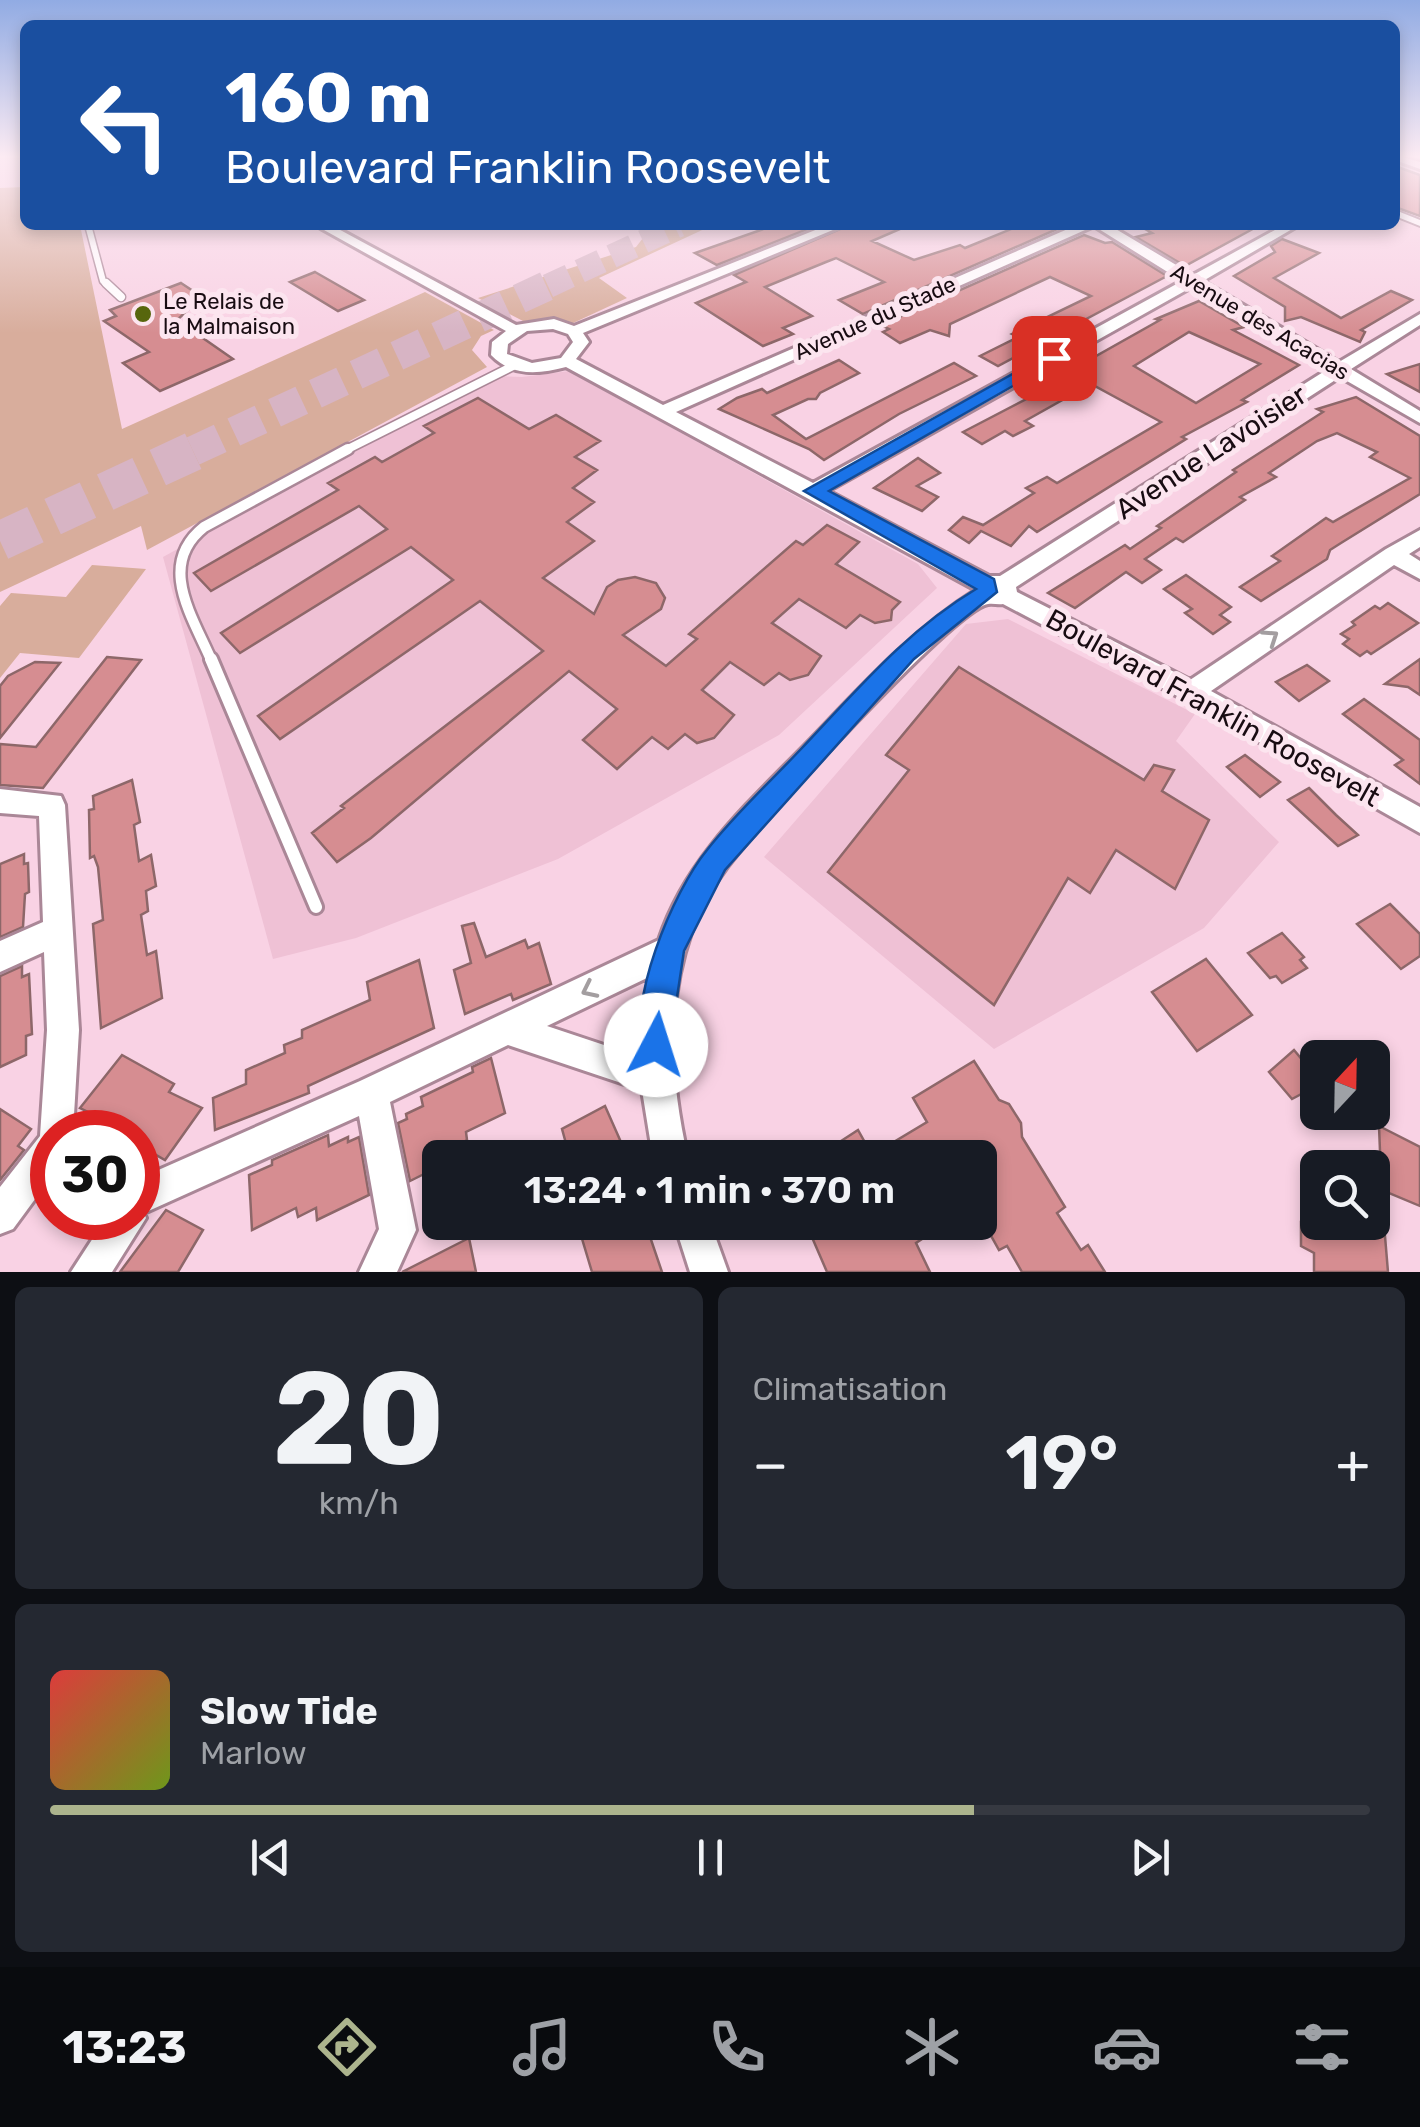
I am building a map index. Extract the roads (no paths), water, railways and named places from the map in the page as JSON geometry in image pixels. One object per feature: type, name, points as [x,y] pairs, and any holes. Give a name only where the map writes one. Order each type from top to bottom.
[{"type":"street","points":[[330,230],[515,330]]},
{"type":"street","points":[[574,331],[581,342],[567,361],[541,368],[515,366],[505,361],[498,348],[515,330],[542,324],[574,331],[826,230]]},
{"type":"street","name":"Avenue du Stade","points":[[662,411],[1077,230]]},
{"type":"street","name":"Avenue des Acacias","points":[[1108,230],[1420,418]]},
{"type":"street","points":[[814,491],[1283,230]]},
{"type":"street","name":"Avenue Lavoisier","points":[[667,1140],[655,1078],[658,1012],[669,951],[689,904],[716,860],[906,653],[953,613],[1420,318]]},
{"type":"street","name":"Boulevard Franklin Roosevelt","points":[[567,361],[1191,692],[1420,821]]},
{"type":"street","points":[[1191,692],[1420,537]]},
{"type":"street","points":[[1393,554],[1420,571]]},
{"type":"street","points":[[0,800],[52,805],[64,1030],[58,1110]]},
{"type":"street","points":[[0,957],[58,930]]},
{"type":"street","points":[[160,1191],[669,951]]},
{"type":"street","points":[[508,1029],[655,1078]]},
{"type":"street","points":[[372,1093],[398,1230],[378,1272]]},
{"type":"street","points":[[0,1216],[30,1177]]},
{"type":"street","points":[[90,1272],[111,1240]]},
{"type":"street","points":[[698,1240],[709,1272]]},
{"type":"lane","points":[[89,230],[103,281],[120,297]]},
{"type":"lane","points":[[316,907],[178,582],[178,558],[191,536],[204,528],[407,418],[515,366]]},
{"type":"tunnel","points":[[548,286],[668,230]]},
{"type":"tunnel","points":[[193,451],[553,283]]},
{"type":"tunnel","points":[[0,541],[198,449]]},
{"type":"place","name":"Le Relais de la Malmaison","points":[[143,314]]}]
